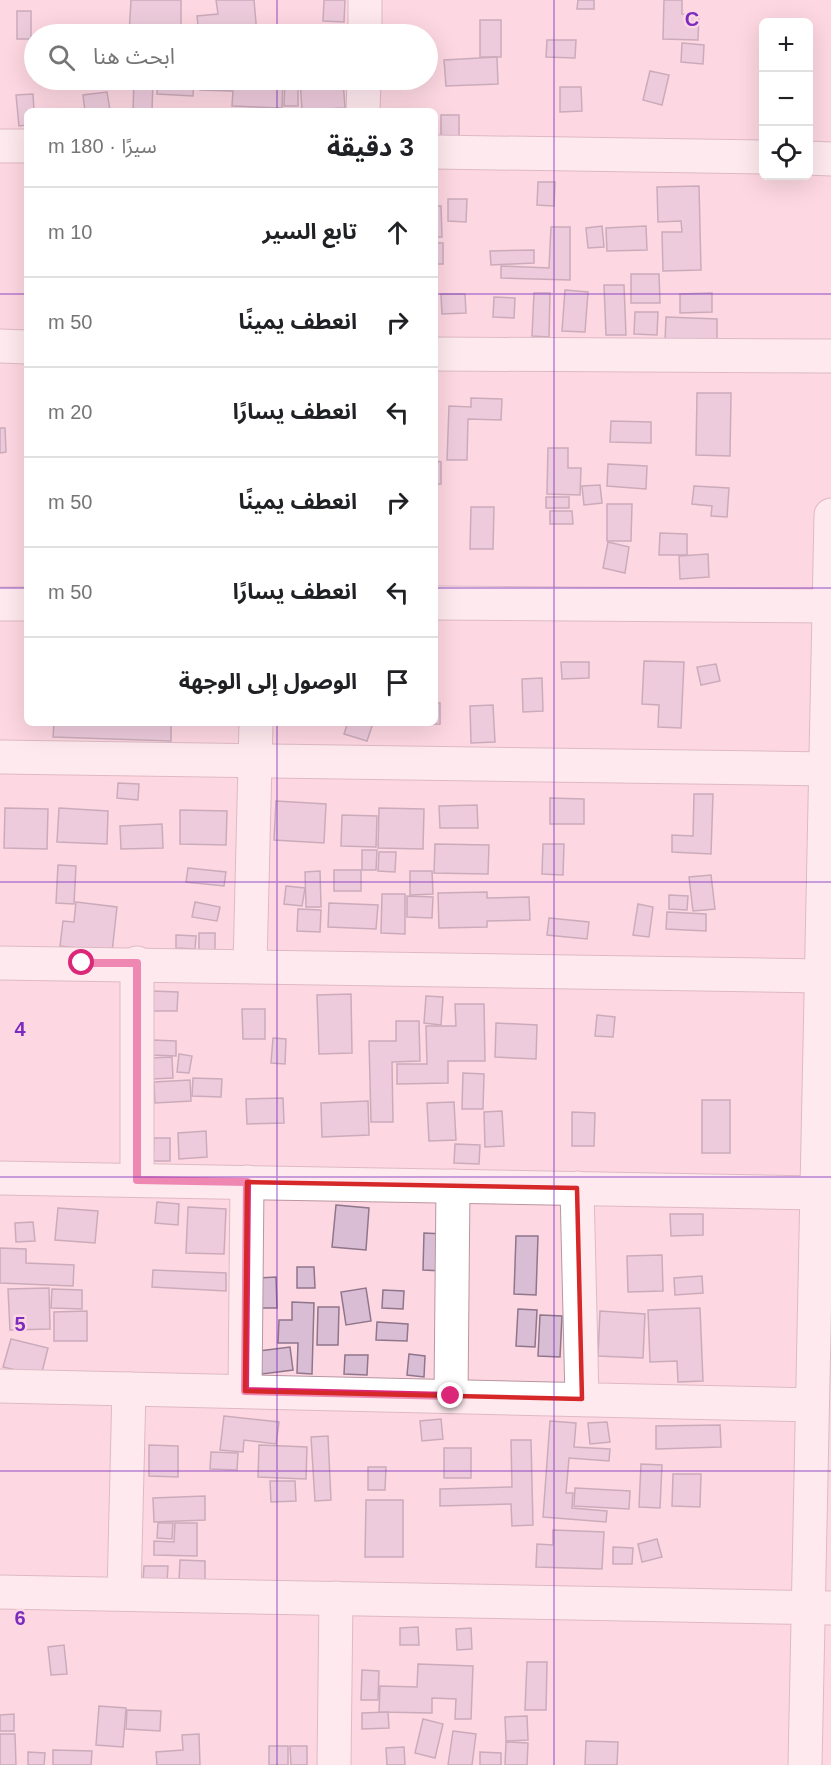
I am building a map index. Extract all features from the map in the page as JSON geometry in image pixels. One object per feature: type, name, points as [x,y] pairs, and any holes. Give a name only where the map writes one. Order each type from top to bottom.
[{"type":"street","points":[[365,0],[365,24]]},
{"type":"street","points":[[363,108],[364,90]]},
{"type":"street","points":[[0,146],[24,146]]},
{"type":"street","points":[[438,152],[759,158]]},
{"type":"street","points":[[813,158],[831,159]]},
{"type":"street","points":[[0,346],[24,347]]},
{"type":"street","points":[[438,354],[831,356]]},
{"type":"street","points":[[805,1765],[820,1608],[821,1451],[812,1404],[823,1251],[817,1193],[826,1027],[821,976],[828,833],[826,770],[831,515]]},
{"type":"street","points":[[438,603],[830,606]]},
{"type":"street","points":[[0,604],[24,604]]},
{"type":"street","points":[[250,965],[256,726]]},
{"type":"street","points":[[0,757],[826,770]]},
{"type":"street","points":[[0,963],[137,963],[821,976]]},
{"type":"street","points":[[137,963],[137,1180]]},
{"type":"street","points":[[0,1178],[817,1193]]},
{"type":"street","points":[[245,1391],[247,1182]]},
{"type":"street","points":[[451,1396],[453,1186]]},
{"type":"street","points":[[577,1188],[582,1400]]},
{"type":"street","points":[[0,1386],[812,1404]]},
{"type":"street","points":[[124,1594],[129,1389]]},
{"type":"street","points":[[0,1592],[820,1608]]},
{"type":"street","points":[[334,1765],[336,1599]]},
{"type":"highlighted area","points":[[247,1182],[577,1188],[582,1399],[245,1391]]},
{"type":"building","points":[[131,0],[181,0],[181,24],[130,24]]},
{"type":"building","points":[[216,0],[254,0],[256,24],[198,24],[197,16],[218,14]]},
{"type":"building","points":[[324,0],[345,0],[344,22],[323,21]]},
{"type":"building","points":[[578,0],[594,0],[594,9],[577,9]]},
{"type":"building","points":[[664,0],[682,0],[682,14],[699,15],[698,40],[663,39]]},
{"type":"building","points":[[17,11],[31,11],[31,24],[24,24],[24,39],[17,39]]},
{"type":"building","points":[[480,20],[501,20],[501,57],[480,57]]},
{"type":"building","points":[[547,40],[576,40],[575,58],[546,57]]},
{"type":"building","points":[[682,43],[704,45],[703,64],[681,62]]},
{"type":"building","points":[[497,57],[498,84],[446,86],[444,60]]},
{"type":"building","points":[[650,71],[669,75],[662,105],[643,100]]},
{"type":"building","points":[[560,87],[581,87],[582,111],[560,112]]},
{"type":"building","points":[[134,90],[153,90],[152,108],[133,108]]},
{"type":"building","points":[[157,90],[193,90],[193,96],[157,94]]},
{"type":"building","points":[[200,90],[283,90],[282,108],[232,106],[233,91]]},
{"type":"building","points":[[285,90],[298,90],[298,106],[284,106]]},
{"type":"building","points":[[301,90],[344,90],[345,108],[302,108]]},
{"type":"building","points":[[107,92],[110,108],[85,108],[83,95]]},
{"type":"building","points":[[33,94],[34,108],[24,108],[24,125],[19,126],[16,95]]},
{"type":"building","points":[[441,115],[459,115],[459,143],[441,143]]},
{"type":"building","points":[[538,182],[555,182],[554,206],[537,205]]},
{"type":"building","points":[[699,186],[701,270],[663,271],[662,232],[682,232],[681,221],[658,222],[657,187]]},
{"type":"building","points":[[448,199],[467,199],[466,222],[448,221]]},
{"type":"building","points":[[438,206],[441,206],[442,237],[438,237]]},
{"type":"building","points":[[602,226],[604,247],[588,248],[586,228]]},
{"type":"building","points":[[646,226],[647,250],[607,251],[606,228]]},
{"type":"building","points":[[551,227],[570,227],[570,280],[501,278],[501,266],[549,268]]},
{"type":"building","points":[[438,243],[443,243],[443,264],[438,264]]},
{"type":"building","points":[[534,250],[534,263],[491,265],[490,251]]},
{"type":"building","points":[[631,274],[659,274],[660,303],[631,303]]},
{"type":"building","points":[[604,285],[624,285],[626,335],[606,335]]},
{"type":"building","points":[[565,290],[588,292],[585,332],[562,331]]},
{"type":"building","points":[[534,293],[550,293],[549,337],[532,336]]},
{"type":"building","points":[[712,293],[712,312],[680,313],[680,294]]},
{"type":"building","points":[[441,294],[465,294],[466,313],[442,314]]},
{"type":"building","points":[[494,297],[515,298],[514,318],[493,317]]},
{"type":"building","points":[[635,312],[658,312],[657,335],[634,334]]},
{"type":"building","points":[[666,317],[717,319],[717,344],[665,342]]},
{"type":"building","points":[[697,393],[731,393],[730,456],[696,455]]},
{"type":"building","points":[[471,398],[502,399],[501,420],[468,419],[467,460],[447,460],[449,406],[471,407]]},
{"type":"building","points":[[611,421],[651,422],[651,443],[610,442]]},
{"type":"building","points":[[0,428],[5,428],[6,452],[0,453]]},
{"type":"building","points":[[548,448],[568,448],[568,468],[581,468],[580,495],[547,494]]},
{"type":"building","points":[[438,462],[441,462],[441,484],[438,484]]},
{"type":"building","points":[[608,464],[647,466],[646,489],[607,486]]},
{"type":"building","points":[[600,485],[602,503],[584,505],[582,486]]},
{"type":"building","points":[[694,486],[729,488],[727,517],[711,516],[712,506],[692,504]]},
{"type":"building","points":[[546,497],[569,497],[569,508],[546,508]]},
{"type":"building","points":[[607,504],[632,504],[631,541],[607,541]]},
{"type":"building","points":[[471,507],[494,507],[493,549],[470,549]]},
{"type":"building","points":[[550,511],[572,511],[573,524],[550,524]]},
{"type":"building","points":[[660,533],[687,534],[687,555],[659,555]]},
{"type":"building","points":[[608,542],[629,547],[625,573],[603,568]]},
{"type":"building","points":[[708,554],[709,577],[680,579],[679,556]]},
{"type":"building","points":[[644,661],[684,662],[681,728],[658,727],[659,705],[642,704]]},
{"type":"building","points":[[561,662],[589,662],[589,678],[562,679]]},
{"type":"building","points":[[716,664],[720,681],[701,685],[697,667]]},
{"type":"building","points":[[542,678],[543,711],[523,712],[522,679]]},
{"type":"building","points":[[438,703],[440,703],[440,724],[438,724]]},
{"type":"building","points":[[493,705],[495,742],[471,743],[470,706]]},
{"type":"building","points":[[54,726],[171,726],[171,741],[53,737]]},
{"type":"building","points":[[347,726],[372,726],[367,741],[344,734]]},
{"type":"building","points":[[118,783],[139,784],[138,800],[117,798]]},
{"type":"building","points":[[694,794],[713,794],[711,854],[672,852],[672,835],[693,836]]},
{"type":"building","points":[[550,798],[584,799],[584,824],[550,824]]},
{"type":"building","points":[[276,801],[326,804],[324,843],[274,840]]},
{"type":"building","points":[[477,805],[478,828],[440,828],[439,806]]},
{"type":"building","points":[[5,808],[48,809],[47,849],[4,848]]},
{"type":"building","points":[[59,808],[108,811],[107,844],[57,842]]},
{"type":"building","points":[[379,808],[424,809],[423,849],[378,848]]},
{"type":"building","points":[[180,810],[227,811],[226,845],[180,844]]},
{"type":"building","points":[[342,815],[377,816],[376,847],[341,846]]},
{"type":"building","points":[[162,824],[163,848],[121,849],[120,826]]},
{"type":"building","points":[[435,844],[489,845],[488,874],[434,873]]},
{"type":"building","points":[[543,844],[564,844],[563,875],[542,874]]},
{"type":"building","points":[[362,850],[377,850],[376,870],[362,870]]},
{"type":"building","points":[[379,852],[396,852],[395,872],[378,871]]},
{"type":"building","points":[[58,865],[76,866],[74,904],[56,903]]},
{"type":"building","points":[[188,868],[226,872],[224,886],[186,882]]},
{"type":"building","points":[[334,870],[361,870],[361,891],[334,891]]},
{"type":"building","points":[[320,871],[321,907],[306,907],[305,872]]},
{"type":"building","points":[[410,871],[432,871],[433,894],[410,895]]},
{"type":"building","points":[[711,875],[715,909],[693,911],[689,877]]},
{"type":"building","points":[[286,886],[305,888],[302,906],[284,904]]},
{"type":"building","points":[[487,892],[487,898],[529,897],[530,920],[487,921],[487,927],[439,928],[438,893]]},
{"type":"building","points":[[382,894],[405,894],[405,934],[381,933]]},
{"type":"building","points":[[669,895],[688,896],[687,910],[669,909]]},
{"type":"building","points":[[407,896],[433,897],[432,918],[407,917]]},
{"type":"building","points":[[76,902],[117,907],[112,952],[60,946],[63,921],[74,922]]},
{"type":"building","points":[[195,902],[220,907],[217,921],[192,917]]},
{"type":"building","points":[[329,903],[378,905],[376,929],[328,927]]},
{"type":"building","points":[[638,904],[653,907],[649,937],[633,935]]},
{"type":"building","points":[[298,909],[321,910],[320,932],[297,931]]},
{"type":"building","points":[[667,912],[706,914],[706,931],[666,929]]},
{"type":"building","points":[[549,918],[589,922],[587,939],[547,935]]},
{"type":"building","points":[[199,933],[215,933],[215,952],[199,952]]},
{"type":"building","points":[[176,935],[196,936],[195,949],[176,948]]},
{"type":"building","points":[[151,991],[178,992],[177,1011],[151,1011]]},
{"type":"building","points":[[351,994],[352,1053],[319,1054],[317,995]]},
{"type":"building","points":[[426,996],[443,997],[441,1025],[424,1023]]},
{"type":"building","points":[[455,1004],[484,1004],[485,1061],[448,1061],[448,1083],[397,1084],[397,1064],[427,1064],[426,1026],[456,1026]]},
{"type":"building","points":[[242,1009],[265,1009],[265,1039],[243,1039]]},
{"type":"building","points":[[597,1015],[615,1017],[613,1037],[595,1036]]},
{"type":"building","points":[[396,1021],[419,1021],[420,1061],[392,1062],[393,1122],[371,1122],[369,1041],[396,1041]]},
{"type":"building","points":[[496,1023],[537,1025],[536,1059],[495,1057]]},
{"type":"building","points":[[273,1038],[286,1039],[285,1064],[271,1063]]},
{"type":"building","points":[[152,1040],[176,1041],[176,1056],[152,1055]]},
{"type":"building","points":[[179,1054],[192,1056],[189,1073],[177,1072]]},
{"type":"building","points":[[172,1057],[173,1078],[151,1079],[150,1058]]},
{"type":"building","points":[[463,1073],[484,1074],[483,1109],[462,1109]]},
{"type":"building","points":[[193,1078],[222,1079],[221,1097],[192,1096]]},
{"type":"building","points":[[190,1080],[191,1101],[155,1103],[154,1082]]},
{"type":"building","points":[[283,1098],[284,1123],[247,1124],[246,1099]]},
{"type":"building","points":[[702,1100],[730,1100],[730,1153],[702,1153]]},
{"type":"building","points":[[368,1101],[369,1135],[322,1137],[321,1103]]},
{"type":"building","points":[[454,1102],[456,1140],[429,1141],[427,1103]]},
{"type":"building","points":[[502,1111],[504,1146],[485,1147],[484,1112]]},
{"type":"building","points":[[572,1112],[595,1113],[594,1146],[572,1146]]},
{"type":"building","points":[[206,1131],[207,1157],[179,1159],[178,1133]]},
{"type":"building","points":[[154,1138],[170,1138],[170,1161],[153,1161]]},
{"type":"building","points":[[455,1144],[480,1145],[479,1164],[454,1163]]},
{"type":"building","points":[[157,1202],[179,1204],[178,1225],[155,1223]]},
{"type":"building","points":[[336,1205],[369,1208],[366,1250],[332,1247]]},
{"type":"building","points":[[188,1207],[226,1209],[224,1254],[186,1253]]},
{"type":"building","points":[[58,1208],[98,1211],[95,1243],[55,1240]]},
{"type":"building","points":[[670,1214],[703,1214],[703,1235],[671,1236]]},
{"type":"building","points":[[33,1222],[35,1241],[16,1242],[15,1223]]},
{"type":"building","points":[[424,1233],[444,1234],[443,1271],[423,1270]]},
{"type":"building","points":[[516,1236],[538,1236],[536,1295],[514,1294]]},
{"type":"building","points":[[0,1248],[26,1249],[26,1263],[74,1265],[73,1286],[0,1283]]},
{"type":"building","points":[[662,1255],[663,1291],[628,1292],[627,1256]]},
{"type":"building","points":[[297,1267],[314,1267],[315,1288],[297,1288]]},
{"type":"building","points":[[153,1270],[226,1273],[226,1291],[152,1287]]},
{"type":"building","points":[[702,1276],[703,1293],[675,1295],[674,1278]]},
{"type":"building","points":[[276,1277],[277,1308],[259,1308],[259,1278]]},
{"type":"building","points":[[49,1288],[50,1329],[10,1330],[8,1289]]},
{"type":"building","points":[[366,1288],[371,1321],[346,1325],[341,1292]]},
{"type":"building","points":[[52,1289],[82,1290],[82,1309],[51,1308]]},
{"type":"building","points":[[383,1290],[404,1291],[403,1309],[382,1308]]},
{"type":"building","points":[[292,1302],[314,1303],[312,1374],[297,1373],[298,1343],[278,1343],[279,1320],[292,1320]]},
{"type":"building","points":[[318,1307],[339,1307],[338,1345],[317,1345]]},
{"type":"building","points":[[700,1308],[703,1381],[678,1382],[677,1361],[650,1362],[648,1310]]},
{"type":"building","points":[[518,1309],[537,1310],[535,1347],[516,1346]]},
{"type":"building","points":[[87,1311],[87,1341],[54,1341],[54,1312]]},
{"type":"building","points":[[600,1311],[645,1314],[643,1358],[598,1356]]},
{"type":"building","points":[[540,1315],[562,1316],[560,1357],[538,1356]]},
{"type":"building","points":[[377,1322],[408,1324],[407,1341],[376,1340]]},
{"type":"building","points":[[11,1339],[48,1348],[41,1376],[3,1367]]},
{"type":"building","points":[[290,1347],[293,1370],[262,1374],[259,1351]]},
{"type":"building","points":[[409,1354],[425,1356],[424,1377],[407,1375]]},
{"type":"building","points":[[345,1355],[368,1355],[367,1375],[344,1374]]},
{"type":"building","points":[[224,1416],[279,1422],[276,1444],[244,1440],[243,1452],[220,1450]]},
{"type":"building","points":[[441,1419],[443,1439],[422,1441],[420,1421]]},
{"type":"building","points":[[550,1421],[576,1423],[574,1447],[610,1449],[609,1461],[569,1458],[566,1493],[573,1493],[572,1508],[607,1511],[606,1522],[543,1517]]},
{"type":"building","points":[[607,1422],[610,1442],[590,1444],[588,1423]]},
{"type":"building","points":[[720,1425],[721,1447],[656,1449],[656,1426]]},
{"type":"building","points":[[328,1436],[331,1500],[315,1501],[311,1437]]},
{"type":"building","points":[[511,1440],[531,1440],[533,1525],[512,1526],[511,1504],[440,1506],[440,1489],[512,1487]]},
{"type":"building","points":[[149,1445],[178,1446],[178,1477],[149,1476]]},
{"type":"building","points":[[259,1445],[307,1447],[306,1479],[258,1477]]},
{"type":"building","points":[[444,1448],[471,1448],[471,1478],[444,1478]]},
{"type":"building","points":[[211,1452],[238,1453],[237,1470],[210,1469]]},
{"type":"building","points":[[641,1464],[662,1465],[660,1508],[639,1507]]},
{"type":"building","points":[[368,1467],[386,1467],[385,1490],[368,1490]]},
{"type":"building","points":[[673,1474],[701,1474],[700,1507],[672,1506]]},
{"type":"building","points":[[270,1481],[295,1481],[296,1501],[271,1502]]},
{"type":"building","points":[[575,1488],[630,1491],[629,1509],[574,1506]]},
{"type":"building","points":[[205,1496],[205,1520],[154,1522],[153,1498]]},
{"type":"building","points":[[366,1500],[403,1500],[403,1557],[365,1557]]},
{"type":"building","points":[[158,1523],[173,1523],[172,1539],[157,1538]]},
{"type":"building","points":[[175,1523],[197,1523],[197,1556],[154,1555],[154,1541],[174,1542]]},
{"type":"building","points":[[553,1530],[604,1532],[602,1569],[536,1567],[537,1544],[553,1545]]},
{"type":"building","points":[[657,1539],[662,1557],[642,1562],[638,1544]]},
{"type":"building","points":[[613,1547],[633,1548],[632,1564],[613,1564]]},
{"type":"building","points":[[180,1560],[205,1561],[205,1583],[179,1582]]},
{"type":"building","points":[[144,1566],[168,1566],[167,1581],[143,1581]]},
{"type":"building","points":[[418,1627],[419,1645],[400,1645],[400,1628]]},
{"type":"building","points":[[471,1628],[472,1649],[457,1650],[456,1629]]},
{"type":"building","points":[[64,1645],[67,1674],[51,1675],[48,1647]]},
{"type":"building","points":[[527,1662],[547,1662],[546,1710],[525,1710]]},
{"type":"building","points":[[418,1664],[473,1666],[471,1719],[455,1719],[456,1699],[432,1698],[432,1713],[379,1712],[380,1686],[417,1687]]},
{"type":"building","points":[[362,1670],[379,1671],[378,1700],[361,1700]]},
{"type":"building","points":[[99,1706],[126,1708],[123,1747],[96,1745]]},
{"type":"building","points":[[127,1710],[161,1711],[160,1731],[126,1729]]},
{"type":"building","points":[[388,1712],[389,1728],[362,1729],[362,1713]]},
{"type":"building","points":[[14,1714],[14,1731],[0,1731],[0,1715]]},
{"type":"building","points":[[527,1716],[528,1740],[506,1741],[505,1717]]},
{"type":"building","points":[[423,1719],[443,1724],[435,1758],[415,1753]]},
{"type":"building","points":[[453,1731],[476,1734],[472,1765],[448,1765]]},
{"type":"building","points":[[0,1734],[15,1734],[16,1765],[0,1765]]},
{"type":"building","points":[[199,1734],[200,1765],[157,1765],[156,1752],[183,1750],[182,1735]]},
{"type":"building","points":[[586,1741],[618,1742],[617,1765],[585,1765]]},
{"type":"building","points":[[506,1742],[528,1743],[527,1765],[505,1765]]},
{"type":"building","points":[[269,1746],[288,1746],[288,1765],[269,1765]]},
{"type":"building","points":[[290,1746],[307,1746],[307,1765],[291,1765]]},
{"type":"building","points":[[404,1747],[405,1765],[387,1765],[386,1748]]},
{"type":"building","points":[[53,1750],[92,1751],[91,1765],[53,1765]]},
{"type":"building","points":[[28,1752],[45,1753],[44,1765],[28,1765]]},
{"type":"building","points":[[480,1752],[501,1753],[501,1765],[480,1765]]},
{"type":"route","points":[[82,963],[137,963],[137,1180],[247,1182],[245,1391],[451,1396]]}]
